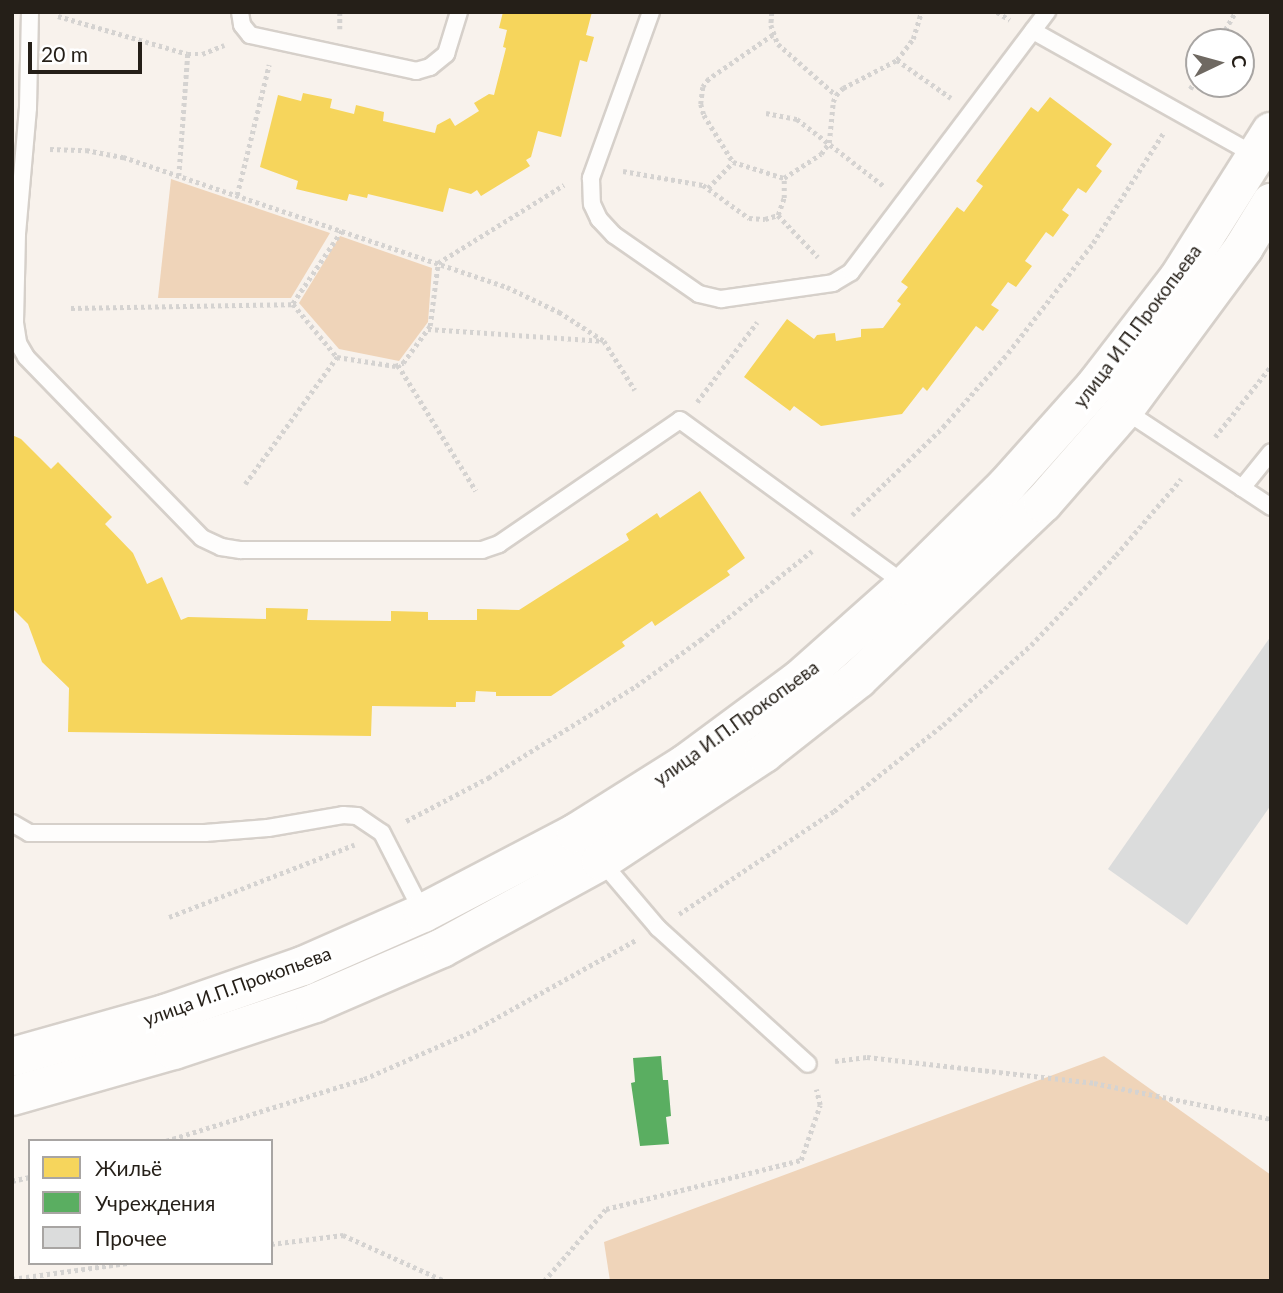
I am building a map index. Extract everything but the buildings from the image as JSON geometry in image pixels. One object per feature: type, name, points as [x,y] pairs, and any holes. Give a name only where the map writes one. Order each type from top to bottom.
[{"type":"street","name":"улица И.П.Прокопьева","points":[[12,1096],[174,1050],[315,1003],[442,948],[601,861],[764,753],[858,679],[1007,485],[1096,385],[1178,279],[1266,150]]},
{"type":"street","name":"улица И.П.Прокопьева","points":[[12,1057],[215,996],[303,966],[424,913],[576,833],[687,763],[798,681],[922,596],[1043,503],[1125,410],[1244,247],[1271,203]]},
{"type":"street","points":[[576,833],[601,861]]},
{"type":"street","points":[[424,913],[442,948]]},
{"type":"lane","points":[[30,12],[24,148],[17,168],[15,323],[18,343],[55,387],[202,538],[212,544],[241,550],[482,550],[499,544],[680,420],[922,596]]},
{"type":"lane","points":[[240,12],[242,25],[250,35],[416,71],[430,68],[446,54],[459,12]]},
{"type":"lane","points":[[651,12],[595,166],[590,191],[599,219],[614,235],[699,294],[721,299],[840,279],[857,265],[1047,12]]},
{"type":"lane","points":[[1033,31],[1266,150]]},
{"type":"lane","points":[[1125,410],[1271,507]]},
{"type":"lane","points":[[1242,488],[1271,452]]},
{"type":"lane","points":[[12,823],[29,833],[205,833],[268,828],[343,815],[358,816],[382,834],[424,913]]},
{"type":"lane","points":[[601,861],[657,928],[808,1064]]},
{"type":"path","points":[[772,12],[773,35],[784,51],[836,95]]},
{"type":"path","points":[[783,178],[821,154],[829,144],[832,102],[836,95],[843,88],[897,60],[913,39],[921,12]]},
{"type":"path","points":[[1225,28],[1234,12]]},
{"type":"path","points":[[56,16],[188,54],[208,52],[250,35]]},
{"type":"path","points":[[773,35],[709,79],[704,87],[701,104],[704,115],[733,162],[783,178]]},
{"type":"path","points":[[237,195],[275,41]]},
{"type":"path","points":[[179,176],[188,54]]},
{"type":"path","points":[[897,60],[972,113]]},
{"type":"path","points":[[766,113],[797,119],[905,202]]},
{"type":"path","points":[[849,517],[943,427],[1008,354],[1093,243],[1168,124]]},
{"type":"path","points":[[24,148],[100,152],[237,195],[526,295],[604,341],[635,390]]},
{"type":"path","points":[[709,188],[733,162]]},
{"type":"path","points":[[398,366],[428,329],[438,264],[595,166],[709,188],[729,206],[749,218],[765,219],[778,215]]},
{"type":"path","points":[[778,215],[784,198],[783,178]]},
{"type":"path","points":[[778,215],[840,279]]},
{"type":"path","points":[[293,304],[342,231]]},
{"type":"path","points":[[682,422],[781,291]]},
{"type":"path","points":[[71,308],[293,304]]},
{"type":"path","points":[[293,304],[337,357],[398,366],[476,491]]},
{"type":"path","points":[[428,329],[604,341]]},
{"type":"path","points":[[245,484],[337,357]]},
{"type":"path","points":[[1214,439],[1271,366]]},
{"type":"path","points":[[679,914],[834,811],[943,725],[1031,645],[1116,555],[1184,475]]},
{"type":"path","points":[[401,824],[488,778],[614,700],[700,640],[818,545]]},
{"type":"path","points":[[169,917],[365,841]]},
{"type":"path","points":[[172,1139],[364,1079],[473,1031],[642,937]]},
{"type":"path","points":[[544,1281],[606,1209],[800,1160],[820,1105],[808,1064],[867,1057],[1094,1083],[1271,1119]]},
{"type":"path","points":[[273,1244],[343,1235],[445,1281]]},
{"type":"path","points":[[12,1279],[114,1265]]},
{"type":"shaded area","points":[[171,179],[330,233],[291,298],[158,298]]},
{"type":"shaded area","points":[[340,236],[432,268],[428,322],[399,361],[339,349],[299,303]]},
{"type":"shaded area","points":[[1104,1056],[1271,1175],[1271,1281],[610,1281],[604,1242]]}]
